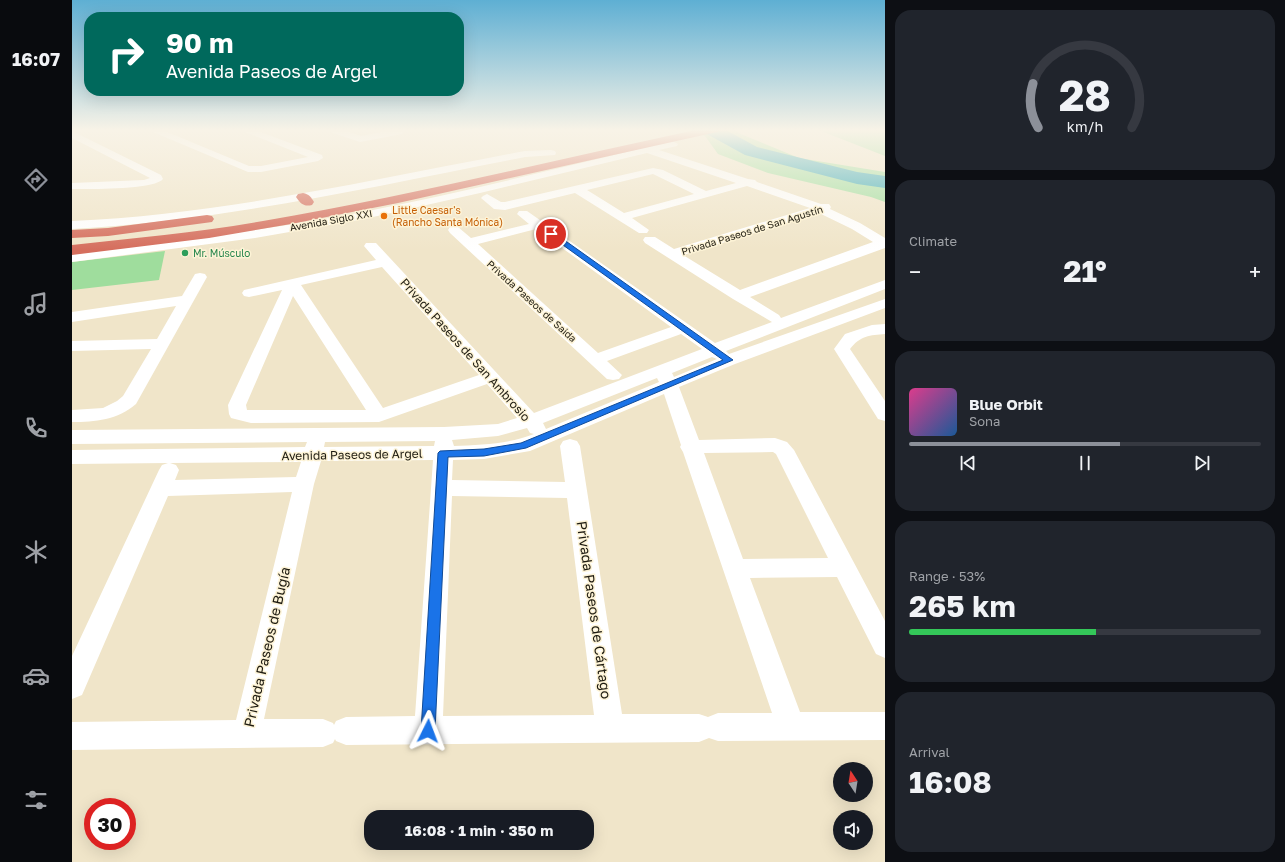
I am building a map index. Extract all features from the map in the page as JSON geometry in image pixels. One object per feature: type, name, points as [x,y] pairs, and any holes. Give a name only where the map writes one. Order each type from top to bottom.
[{"type":"highway","name":"Avenida Siglo XXI","points":[[72,234],[108,232],[305,199],[464,169]]},
{"type":"highway","name":"Avenida Siglo XXI","points":[[72,250],[168,239],[290,220],[460,190],[543,169]]},
{"type":"street","points":[[72,186],[145,183],[157,179],[157,177],[142,169]]},
{"type":"street","name":"Avenida Siglo XXI","points":[[72,258],[177,246],[364,215],[460,190],[567,169]]},
{"type":"street","points":[[706,169],[826,207]]},
{"type":"street","points":[[736,169],[826,207],[885,240]]},
{"type":"street","points":[[487,198],[498,206],[505,206],[654,171],[659,172],[705,195]]},
{"type":"street","points":[[622,217],[762,179]]},
{"type":"street","name":"Privada Paseos de San Agustín","points":[[578,189],[622,217],[672,254],[779,320]]},
{"type":"street","name":"Privada Paseos de San Agustín","points":[[672,254],[826,207]]},
{"type":"street","points":[[524,214],[722,355]]},
{"type":"street","name":"Avenida Siglo XXI","points":[[72,225],[208,215]]},
{"type":"street","points":[[468,243],[539,225]]},
{"type":"street","name":"Privada Paseos de Saida","points":[[454,230],[613,375]]},
{"type":"street","points":[[738,296],[885,240]]},
{"type":"street","name":"Privada Paseos de San Ambrosio","points":[[371,246],[546,437]]},
{"type":"street","points":[[249,293],[386,262]]},
{"type":"street","points":[[74,418],[107,414],[123,408],[130,400],[200,277]]},
{"type":"street","points":[[292,283],[237,405],[238,414],[251,417],[379,416],[491,378]]},
{"type":"street","points":[[292,283],[379,416]]},
{"type":"street","name":"Avenida Paseos de Argel","points":[[722,355],[779,320],[885,284]]},
{"type":"street","points":[[72,317],[187,300]]},
{"type":"street","name":"Avenida Paseos de Argel","points":[[72,457],[312,455],[444,444],[530,421],[665,377],[722,355],[802,333],[885,303]]},
{"type":"street","points":[[596,359],[683,328]]},
{"type":"street","points":[[885,329],[872,330],[851,337],[842,349],[876,389],[885,415]]},
{"type":"street","points":[[72,346],[162,344]]},
{"type":"street","points":[[665,377],[791,726]]},
{"type":"street","name":"Avenida Paseos de Argel","points":[[72,437],[318,436],[444,444],[484,452],[523,446],[546,437],[665,377]]},
{"type":"street","name":"Privada Paseos de Bugía","points":[[72,736],[247,734],[304,484],[318,436]]},
{"type":"street","points":[[428,731],[444,444]]},
{"type":"street","name":"Privada Paseos de Cártago","points":[[570,446],[610,729]]},
{"type":"street","points":[[690,447],[780,447],[784,450],[885,646]]},
{"type":"street","points":[[72,686],[165,479],[304,484]]},
{"type":"street","points":[[441,488],[577,490]]},
{"type":"street","points":[[734,569],[844,567]]},
{"type":"street","points":[[247,734],[885,726]]},
{"type":"green space","points":[[758,169],[868,169],[885,172],[885,202],[871,197],[768,173]]},
{"type":"green space","points":[[165,251],[159,280],[72,290],[72,262]]},
{"type":"waterway","points":[[823,169],[857,178],[885,182]]},
{"type":"place","name":"Little Caesar's (Rancho Santa Mónica)","points":[[384,216]]},
{"type":"place","name":"Mr. Músculo","points":[[185,253]]},
{"type":"route","points":[[428,731],[443,453],[484,452],[523,446],[729,360],[551,234]]}]
